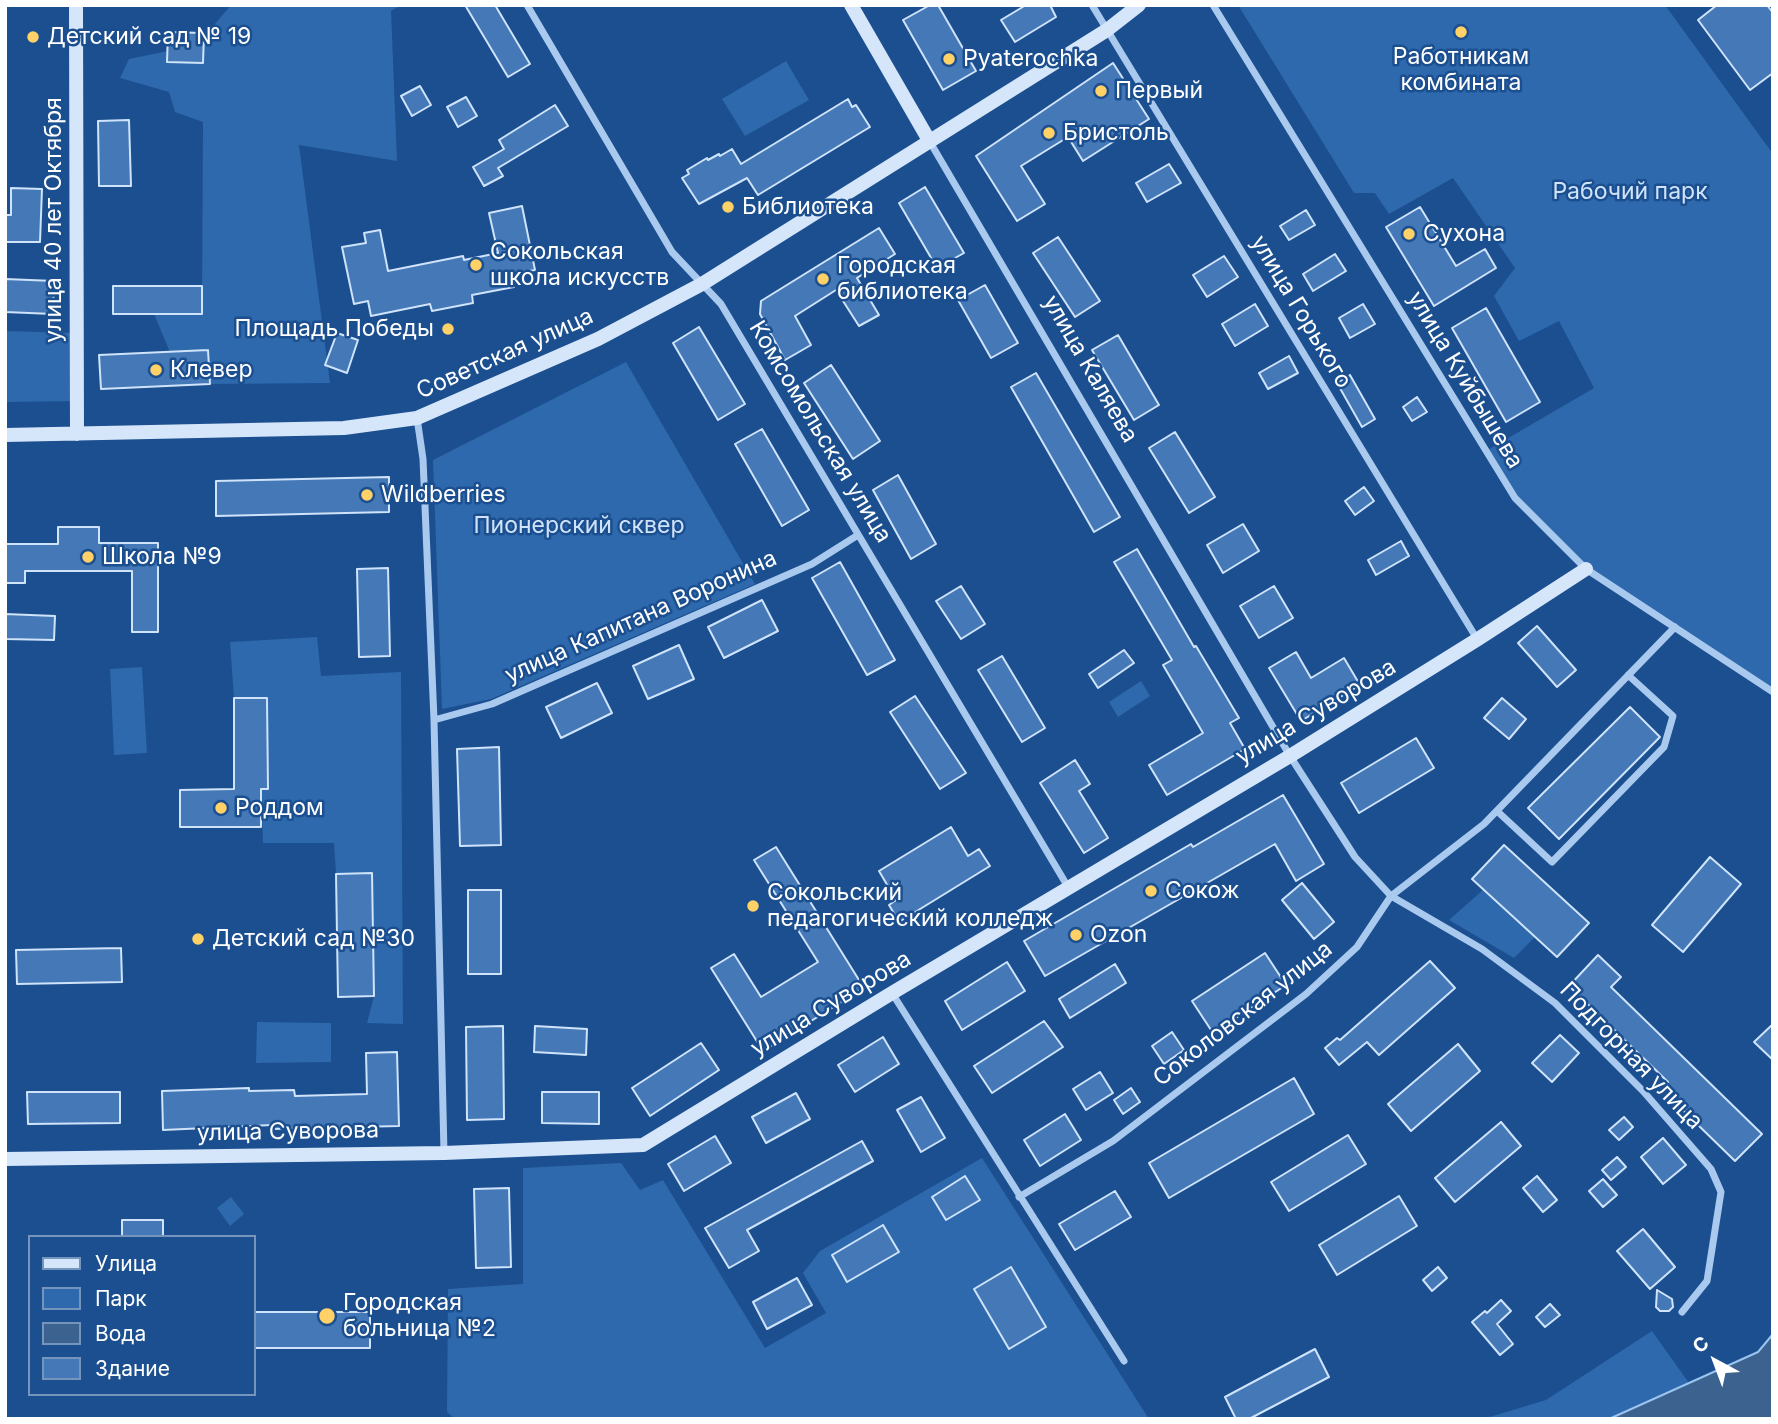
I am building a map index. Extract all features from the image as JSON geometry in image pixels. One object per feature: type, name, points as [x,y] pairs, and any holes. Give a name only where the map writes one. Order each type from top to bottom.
[{"type":"street","name":"улица 40 лет Октября","points":[[76,5],[77,434]]},
{"type":"street","name":"Комсомольская улица","points":[[527,5],[672,252],[721,304],[1068,887]]},
{"type":"street","name":"улица Каляева","points":[[851,5],[1290,756]]},
{"type":"street","name":"улица Горького","points":[[1092,5],[1478,639]]},
{"type":"street","name":"Советская улица","points":[[5,435],[344,428],[417,418],[598,339],[702,284],[1107,30],[1139,5]]},
{"type":"street","name":"улица Куйбышева","points":[[1213,5],[1515,498],[1586,569],[1773,692]]},
{"type":"street","points":[[417,418],[423,459],[434,720],[444,1153]]},
{"type":"street","name":"улица Капитана Воронина","points":[[434,720],[492,704],[812,564],[858,535]]},
{"type":"street","name":"улица Суворова","points":[[5,1158],[444,1153],[643,1145],[1068,887],[1290,756],[1586,569]]},
{"type":"street","name":"Соколовская улица","points":[[1019,1197],[1113,1140],[1306,994],[1357,947],[1391,896],[1484,824],[1675,627]]},
{"type":"street","points":[[1497,811],[1552,862],[1664,747],[1673,716],[1628,675]]},
{"type":"street","name":"Подгорная улица","points":[[1290,756],[1355,857],[1391,896],[1482,948],[1555,1003],[1643,1091],[1712,1169],[1721,1192],[1707,1281],[1682,1312]]},
{"type":"street","points":[[892,993],[1124,1361]]},
{"type":"green space","points":[[231,5],[401,5],[391,11],[397,161],[299,145],[330,383],[210,384],[208,350],[170,352],[154,314],[202,313],[203,122],[175,112],[169,92],[120,78],[129,59],[197,45]]},
{"type":"green space","name":"Рабочий парк","points":[[1238,5],[1665,5],[1773,154],[1773,692],[1586,569],[1515,498],[1486,451],[1594,388],[1559,321],[1519,341],[1494,296],[1515,268],[1453,178],[1389,214],[1375,193],[1354,193]]},
{"type":"green space","points":[[786,61],[809,100],[745,136],[722,99]]},
{"type":"green space","points":[[5,331],[77,333],[77,401],[5,402]]},
{"type":"green space","name":"Пионерский сквер","points":[[626,362],[755,584],[491,699],[442,709],[433,460]]},
{"type":"green space","points":[[317,637],[321,676],[401,672],[403,1024],[367,1023],[374,996],[372,873],[336,874],[334,843],[263,843],[261,789],[268,788],[267,698],[234,698],[230,642]]},
{"type":"green space","points":[[142,667],[147,753],[114,755],[110,669]]},
{"type":"green space","points":[[1141,681],[1150,696],[1118,717],[1109,702]]},
{"type":"green space","points":[[1484,889],[1535,937],[1514,958],[1449,920]]},
{"type":"green space","points":[[257,1022],[331,1023],[331,1062],[256,1063]]},
{"type":"green space","points":[[982,1158],[1149,1419],[455,1419],[447,1412],[448,1289],[523,1284],[523,1168],[621,1163],[640,1190],[663,1180],[765,1348],[826,1313],[803,1273],[820,1251]]},
{"type":"green space","points":[[231,1197],[244,1214],[230,1226],[217,1208]]},
{"type":"green space","points":[[1652,1331],[1689,1383],[1609,1419],[1483,1419],[1546,1400]]},
{"type":"water","points":[[1773,1334],[1773,1419],[1609,1419],[1758,1352]]},
{"type":"building","points":[[465,5],[495,5],[530,64],[508,77]]},
{"type":"building","points":[[930,5],[938,5],[976,71],[943,90],[903,20]]},
{"type":"building","points":[[1026,5],[1050,5],[1056,17],[1015,42],[1001,20]]},
{"type":"building","points":[[1717,5],[1767,5],[1773,13],[1773,73],[1750,90],[1698,20]]},
{"type":"building","points":[[168,32],[204,33],[203,63],[167,62]]},
{"type":"building","name":"Первый","points":[[1113,63],[1149,119],[1083,161],[1068,137],[1021,166],[1045,204],[1017,221],[976,156]]},
{"type":"building","points":[[420,86],[431,105],[412,116],[401,96]]},
{"type":"building","points":[[466,97],[477,116],[458,127],[447,107]]},
{"type":"building","points":[[848,99],[852,107],[856,105],[870,127],[758,195],[747,178],[699,204],[682,178],[689,174],[687,170],[707,158],[708,160],[719,154],[720,156],[732,149],[741,164]]},
{"type":"building","points":[[555,105],[568,126],[498,168],[503,176],[484,186],[473,167],[504,149],[499,140]]},
{"type":"building","points":[[129,120],[131,186],[99,186],[98,121]]},
{"type":"building","points":[[1169,164],[1181,183],[1147,202],[1136,183]]},
{"type":"building","points":[[925,187],[964,253],[937,268],[899,203]]},
{"type":"building","points":[[11,188],[42,189],[40,242],[5,242],[5,215],[11,215]]},
{"type":"building","name":"Сокольская школа искусств","points":[[522,206],[535,270],[511,274],[514,287],[472,295],[473,303],[432,311],[430,304],[371,316],[368,301],[354,304],[342,247],[366,243],[364,233],[380,230],[388,271],[463,256],[464,260],[498,253],[489,213]]},
{"type":"building","points":[[1420,207],[1456,266],[1485,249],[1496,268],[1434,306],[1386,227]]},
{"type":"building","points":[[1306,210],[1315,225],[1289,240],[1280,226]]},
{"type":"building","points":[[879,228],[895,254],[857,278],[879,315],[859,326],[836,290],[795,316],[811,345],[785,360],[760,314],[761,301]]},
{"type":"building","points":[[1058,237],[1100,301],[1075,317],[1033,253]]},
{"type":"building","points":[[1335,254],[1346,271],[1313,291],[1303,274]]},
{"type":"building","points":[[1224,256],[1238,277],[1207,297],[1193,275]]},
{"type":"building","points":[[5,279],[54,281],[53,314],[5,312]]},
{"type":"building","points":[[985,285],[1018,343],[991,358],[958,300]]},
{"type":"building","points":[[113,286],[202,286],[202,314],[113,314]]},
{"type":"building","points":[[1255,304],[1268,326],[1235,346],[1222,324]]},
{"type":"building","points":[[1363,304],[1375,324],[1350,338],[1339,318]]},
{"type":"building","points":[[1486,308],[1540,402],[1506,422],[1452,328]]},
{"type":"building","points":[[699,327],[745,404],[718,420],[673,343]]},
{"type":"building","points":[[337,333],[358,340],[347,373],[325,365]]},
{"type":"building","points":[[1118,335],[1159,405],[1134,420],[1092,350]]},
{"type":"building","points":[[208,350],[210,384],[101,389],[99,355]]},
{"type":"building","points":[[1289,356],[1298,373],[1268,389],[1259,373]]},
{"type":"building","points":[[831,365],[880,441],[853,459],[804,383]]},
{"type":"building","points":[[1036,373],[1120,517],[1094,532],[1011,387]]},
{"type":"building","points":[[1350,375],[1375,419],[1362,427],[1337,383]]},
{"type":"building","points":[[1417,397],[1427,412],[1412,421],[1403,407]]},
{"type":"building","points":[[762,429],[809,510],[782,526],[735,444]]},
{"type":"building","points":[[1175,432],[1215,497],[1189,513],[1149,448]]},
{"type":"building","points":[[898,475],[936,544],[911,559],[873,490]]},
{"type":"building","points":[[389,477],[389,512],[216,516],[216,481]]},
{"type":"building","points":[[1364,487],[1374,501],[1355,515],[1345,501]]},
{"type":"building","points":[[1243,524],[1259,551],[1223,573],[1207,545]]},
{"type":"building","points":[[58,527],[99,527],[99,543],[158,543],[158,632],[132,632],[132,571],[25,571],[25,583],[5,583],[5,544],[58,544]]},
{"type":"building","points":[[1401,541],[1409,556],[1376,575],[1368,560]]},
{"type":"building","points":[[1137,549],[1239,718],[1230,723],[1245,749],[1167,795],[1149,765],[1203,733],[1163,665],[1172,660],[1114,562]]},
{"type":"building","points":[[840,562],[895,660],[867,675],[812,578]]},
{"type":"building","points":[[388,568],[390,656],[359,657],[357,569]]},
{"type":"building","points":[[961,586],[985,624],[961,639],[936,601]]},
{"type":"building","points":[[1274,586],[1293,618],[1259,638],[1240,606]]},
{"type":"building","points":[[762,600],[778,631],[724,658],[708,627]]},
{"type":"building","points":[[5,614],[55,616],[54,640],[5,639]]},
{"type":"building","points":[[1537,626],[1576,670],[1557,687],[1518,643]]},
{"type":"building","points":[[679,645],[694,679],[648,699],[633,666]]},
{"type":"building","points":[[1124,650],[1134,663],[1098,688],[1089,674]]},
{"type":"building","points":[[1296,652],[1311,678],[1344,658],[1360,685],[1301,721],[1269,668]]},
{"type":"building","points":[[1002,656],[1045,728],[1022,742],[978,670]]},
{"type":"building","points":[[597,683],[612,713],[561,738],[546,707]]},
{"type":"building","points":[[915,696],[966,773],[940,789],[890,712]]},
{"type":"building","points":[[234,698],[267,698],[268,789],[261,789],[261,827],[180,827],[180,790],[234,789]]},
{"type":"building","points":[[1502,698],[1526,719],[1509,739],[1484,718]]},
{"type":"building","points":[[1630,707],[1660,737],[1559,839],[1528,808]]},
{"type":"building","points":[[1416,738],[1434,768],[1359,813],[1341,783]]},
{"type":"building","points":[[499,747],[501,845],[460,846],[457,749]]},
{"type":"building","points":[[1075,760],[1090,784],[1079,791],[1108,838],[1084,853],[1040,783]]},
{"type":"building","points":[[1283,795],[1324,864],[1296,881],[1275,844],[1045,976],[1024,941],[1191,844],[1193,847]]},
{"type":"building","points":[[951,827],[968,856],[979,849],[990,866],[899,922],[889,905],[896,900],[879,871]]},
{"type":"building","points":[[1504,845],[1589,923],[1557,957],[1472,879]]},
{"type":"building","points":[[776,847],[864,988],[763,1051],[711,968],[734,954],[761,997],[818,962],[754,860]]},
{"type":"building","points":[[1710,857],[1741,884],[1683,952],[1652,925]]},
{"type":"building","points":[[372,873],[374,996],[338,997],[336,874]]},
{"type":"building","points":[[1302,883],[1334,922],[1314,939],[1282,900]]},
{"type":"building","points":[[468,890],[501,890],[501,974],[468,974]]},
{"type":"building","points":[[121,948],[122,982],[17,984],[16,950]]},
{"type":"building","points":[[1265,953],[1286,985],[1213,1033],[1192,1001]]},
{"type":"building","points":[[1598,955],[1621,977],[1611,987],[1762,1134],[1735,1161],[1661,1089],[1668,1082],[1569,986]]},
{"type":"building","points":[[1430,961],[1455,988],[1379,1055],[1367,1042],[1339,1065],[1325,1048],[1337,1038],[1340,1040]]},
{"type":"building","points":[[1007,962],[1025,991],[962,1030],[945,1001]]},
{"type":"building","points":[[1115,964],[1126,983],[1070,1018],[1059,999]]},
{"type":"building","points":[[1044,1021],[1063,1047],[992,1093],[974,1066]]},
{"type":"building","points":[[1773,1024],[1773,1060],[1754,1042]]},
{"type":"building","points":[[503,1026],[504,1119],[467,1120],[466,1027]]},
{"type":"building","points":[[535,1026],[587,1029],[586,1055],[534,1052]]},
{"type":"building","points":[[1172,1032],[1184,1050],[1164,1064],[1152,1046]]},
{"type":"building","points":[[1560,1035],[1579,1053],[1552,1082],[1532,1063]]},
{"type":"building","points":[[883,1037],[899,1064],[855,1092],[838,1065]]},
{"type":"building","points":[[701,1043],[719,1070],[650,1116],[632,1088]]},
{"type":"building","points":[[1458,1044],[1480,1071],[1411,1131],[1388,1104]]},
{"type":"building","points":[[397,1052],[399,1126],[273,1129],[272,1125],[163,1130],[162,1091],[249,1088],[249,1091],[294,1090],[295,1096],[367,1094],[366,1053]]},
{"type":"building","points":[[1100,1072],[1113,1093],[1086,1110],[1073,1089]]},
{"type":"building","points":[[1294,1078],[1314,1114],[1169,1198],[1149,1163]]},
{"type":"building","points":[[1131,1088],[1140,1102],[1123,1114],[1114,1100]]},
{"type":"building","points":[[27,1092],[120,1092],[120,1123],[28,1124]]},
{"type":"building","points":[[542,1092],[599,1092],[599,1124],[542,1123]]},
{"type":"building","points":[[796,1093],[810,1119],[766,1143],[752,1117]]},
{"type":"building","points":[[921,1097],[945,1138],[921,1152],[897,1110]]},
{"type":"building","points":[[1065,1114],[1081,1140],[1040,1166],[1024,1140]]},
{"type":"building","points":[[1624,1117],[1633,1127],[1619,1140],[1609,1130]]},
{"type":"building","points":[[1501,1122],[1521,1146],[1455,1202],[1435,1178]]},
{"type":"building","points":[[1348,1135],[1366,1164],[1289,1211],[1271,1182]]},
{"type":"building","points":[[715,1136],[731,1163],[684,1191],[668,1164]]},
{"type":"building","points":[[1663,1138],[1686,1165],[1663,1184],[1641,1157]]},
{"type":"building","points":[[862,1141],[873,1161],[747,1230],[759,1251],[729,1268],[705,1228]]},
{"type":"building","points":[[1617,1157],[1626,1167],[1611,1180],[1602,1170]]},
{"type":"building","points":[[965,1176],[980,1200],[946,1220],[932,1197]]},
{"type":"building","points":[[1537,1176],[1557,1200],[1543,1212],[1523,1188]]},
{"type":"building","points":[[1603,1179],[1617,1195],[1603,1207],[1589,1191]]},
{"type":"building","points":[[509,1188],[511,1267],[476,1268],[474,1189]]},
{"type":"building","points":[[1115,1191],[1131,1217],[1075,1250],[1059,1224]]},
{"type":"building","points":[[1399,1196],[1417,1226],[1337,1275],[1319,1245]]},
{"type":"building","points":[[122,1220],[163,1220],[163,1235],[122,1235]]},
{"type":"building","points":[[883,1225],[899,1252],[847,1282],[832,1255]]},
{"type":"building","points":[[1643,1229],[1675,1267],[1650,1289],[1617,1251]]},
{"type":"building","points":[[1011,1267],[1046,1327],[1009,1349],[974,1289]]},
{"type":"building","points":[[1438,1267],[1447,1278],[1432,1291],[1423,1280]]},
{"type":"building","points":[[797,1278],[812,1305],[767,1329],[753,1302]]},
{"type":"building","points":[[1657,1290],[1672,1299],[1673,1307],[1669,1311],[1660,1311],[1656,1307]]},
{"type":"building","points":[[1501,1300],[1511,1311],[1497,1324],[1513,1344],[1500,1355],[1472,1322]]},
{"type":"building","points":[[1550,1304],[1560,1315],[1545,1327],[1536,1317]]},
{"type":"building","points":[[256,1312],[370,1312],[370,1348],[256,1348]]},
{"type":"building","points":[[1315,1349],[1329,1377],[1249,1419],[1236,1419],[1225,1397]]},
{"type":"place","name":"Работникам комбината","points":[[1461,32]]},
{"type":"place","name":"Детский сад № 19","points":[[33,37]]},
{"type":"place","name":"Pyaterochka","points":[[949,59]]},
{"type":"place","name":"Первый","points":[[1101,91]]},
{"type":"place","name":"Бристоль","points":[[1049,133]]},
{"type":"place","name":"Библиотека","points":[[728,207]]},
{"type":"place","name":"Сухона","points":[[1409,234]]},
{"type":"place","name":"Сокольская школа искусств","points":[[476,265]]},
{"type":"place","name":"Городская библиотека","points":[[823,279]]},
{"type":"place","name":"Площадь Победы","points":[[448,329]]},
{"type":"place","name":"Клевер","points":[[156,370]]},
{"type":"place","name":"Wildberries","points":[[367,495]]},
{"type":"place","name":"Школа №9","points":[[88,557]]},
{"type":"place","name":"Роддом","points":[[221,808]]},
{"type":"place","name":"Сокож","points":[[1151,891]]},
{"type":"place","name":"Сокольский педагогический колледж","points":[[753,906]]},
{"type":"place","name":"Ozon","points":[[1076,935]]},
{"type":"place","name":"Детский сад №30","points":[[198,939]]},
{"type":"place","name":"Городская больница №2","points":[[327,1316]]}]
